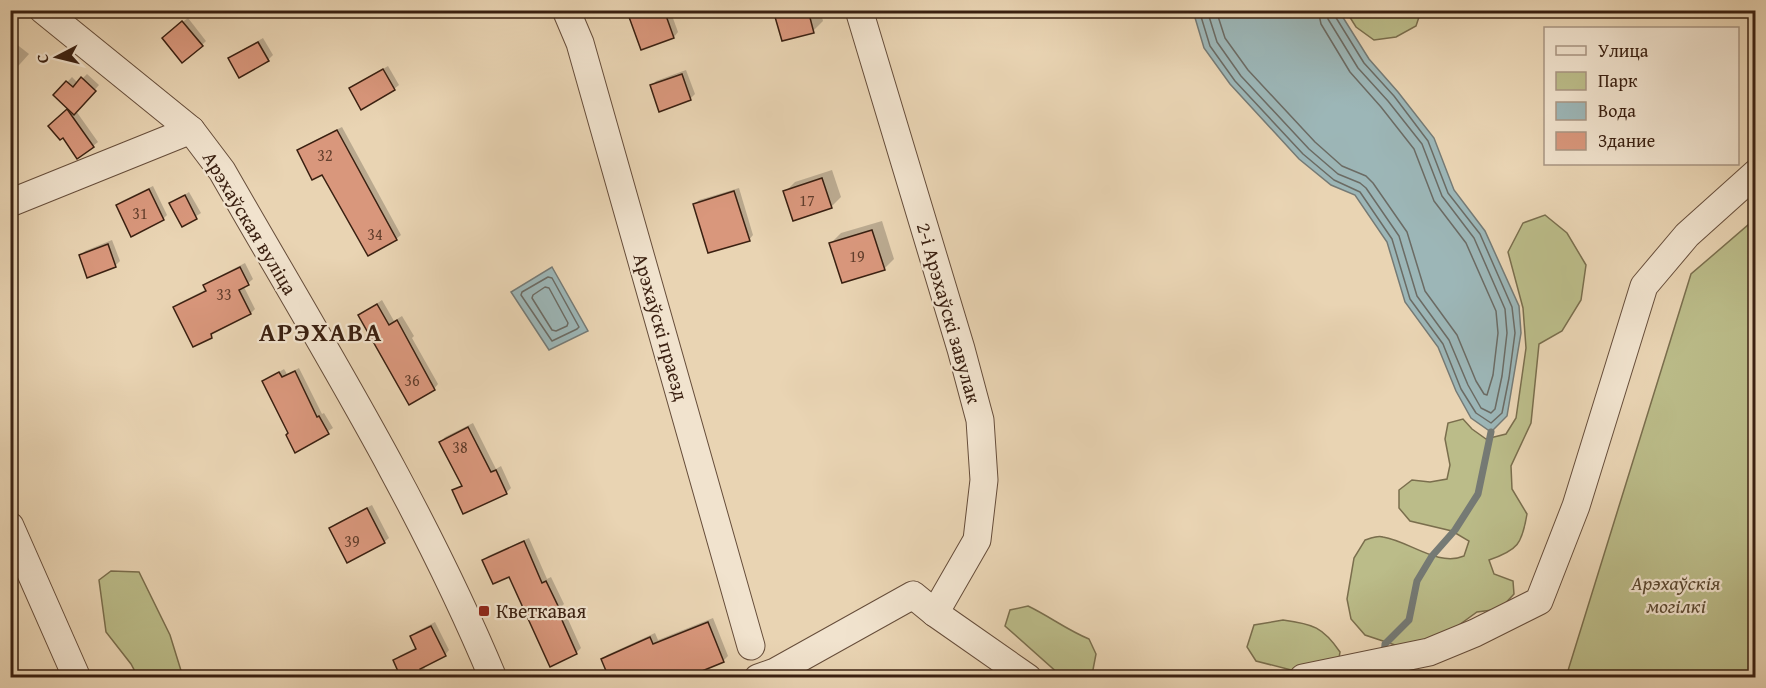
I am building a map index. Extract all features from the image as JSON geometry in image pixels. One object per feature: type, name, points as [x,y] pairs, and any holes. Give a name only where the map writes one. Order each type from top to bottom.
[{"type":"street","name":"Арэхаўская вуліца","points":[[43,10],[192,130],[222,171],[396,475],[445,568],[493,678]]},
{"type":"street","name":"Арэхаўскі праезд","points":[[566,10],[580,43],[751,646]]},
{"type":"street","name":"2-і Арэхаўскі завулак","points":[[859,10],[980,420],[984,480],[977,540],[935,613]]},
{"type":"street","points":[[10,203],[192,130]]},
{"type":"street","points":[[1303,678],[1429,652],[1475,633],[1539,601],[1576,506],[1644,286],[1687,235],[1755,173]]},
{"type":"street","points":[[10,526],[77,678]]},
{"type":"street","points":[[758,678],[775,672],[914,595],[935,613],[1028,678]]},
{"type":"green space","points":[[1346,11],[1421,11],[1416,26],[1396,37],[1374,40],[1356,27]]},
{"type":"green space","points":[[1545,215],[1567,233],[1586,265],[1581,300],[1562,331],[1539,344],[1531,423],[1511,466],[1512,489],[1527,514],[1523,532],[1517,545],[1506,553],[1489,560],[1494,574],[1513,581],[1514,594],[1500,609],[1477,612],[1443,640],[1410,650],[1365,635],[1351,619],[1347,599],[1354,558],[1365,540],[1381,536],[1434,556],[1454,559],[1464,556],[1469,541],[1452,531],[1410,521],[1399,508],[1399,490],[1412,480],[1430,482],[1447,479],[1450,465],[1445,439],[1448,423],[1463,419],[1486,439],[1506,434],[1516,418],[1526,348],[1523,308],[1508,252],[1523,223]]},
{"type":"green space","name":"Арэхаўскія могілкі","points":[[1755,219],[1755,677],[1566,677],[1691,274]]},
{"type":"green space","points":[[111,571],[139,572],[170,635],[183,677],[138,677],[131,664],[106,632],[99,580]]},
{"type":"green space","points":[[1028,606],[1089,639],[1096,654],[1092,675],[1075,678],[1059,674],[1005,626],[1010,610]]},
{"type":"green space","points":[[1283,620],[1310,625],[1322,632],[1340,652],[1338,664],[1295,671],[1256,661],[1247,647],[1254,625]]},
{"type":"water","points":[[1193,11],[1339,11],[1369,59],[1434,138],[1454,190],[1485,231],[1519,306],[1521,333],[1507,416],[1491,432],[1471,418],[1456,391],[1438,347],[1405,302],[1387,242],[1355,195],[1331,185],[1299,159],[1230,84],[1204,48]]},
{"type":"water","points":[[552,267],[588,331],[549,350],[511,292]]},
{"type":"building","points":[[648,10],[664,10],[674,38],[641,50],[629,17]]},
{"type":"building","points":[[773,10],[808,10],[814,33],[782,41]]},
{"type":"building","points":[[182,21],[203,46],[182,63],[162,38]]},
{"type":"building","points":[[258,42],[269,61],[239,78],[228,58]]},
{"type":"building","points":[[383,69],[395,90],[361,110],[349,88]]},
{"type":"building","points":[[682,74],[691,100],[659,112],[650,85]]},
{"type":"building","points":[[81,77],[96,91],[74,115],[53,95],[66,81],[73,87]]},
{"type":"building","points":[[67,109],[94,147],[77,159],[63,138],[60,140],[48,126]]},
{"type":"building","points":[[337,130],[397,240],[368,256],[322,175],[312,180],[297,150]]},
{"type":"building","points":[[822,178],[832,208],[793,221],[783,191]]},
{"type":"building","points":[[149,189],[164,220],[131,237],[116,205]]},
{"type":"building","points":[[734,191],[750,241],[708,253],[693,204]]},
{"type":"building","points":[[185,195],[197,219],[182,227],[169,203]]},
{"type":"building","points":[[872,230],[885,270],[842,283],[829,243]]},
{"type":"building","points":[[108,244],[116,267],[87,278],[79,255]]},
{"type":"building","points":[[240,267],[249,285],[239,290],[251,314],[211,334],[212,338],[193,347],[173,307],[206,291],[203,285]]},
{"type":"building","points":[[377,304],[389,325],[397,320],[435,390],[409,405],[358,315]]},
{"type":"building","points":[[295,371],[317,417],[319,416],[329,434],[295,453],[286,435],[288,433],[262,381],[279,372],[282,377]]},
{"type":"building","points":[[468,427],[491,472],[496,470],[507,494],[463,514],[452,490],[462,486],[439,442]]},
{"type":"building","points":[[367,508],[385,543],[347,563],[329,528]]},
{"type":"building","points":[[524,541],[542,583],[546,581],[560,610],[558,611],[577,654],[550,667],[509,577],[493,584],[482,560]]},
{"type":"building","points":[[708,622],[724,662],[685,678],[609,678],[601,659],[650,637],[653,644]]},
{"type":"building","points":[[431,626],[446,656],[420,669],[424,678],[401,678],[393,660],[416,649],[410,636]]},
{"type":"waterway","points":[[1384,656],[1385,644],[1409,620],[1417,581],[1432,556],[1455,530],[1478,494],[1491,432]]},
{"type":"place","name":"Кветкавая","points":[[484,611]]},
{"type":"district","name":"АРЭХАВА","points":[[321,332]]}]
